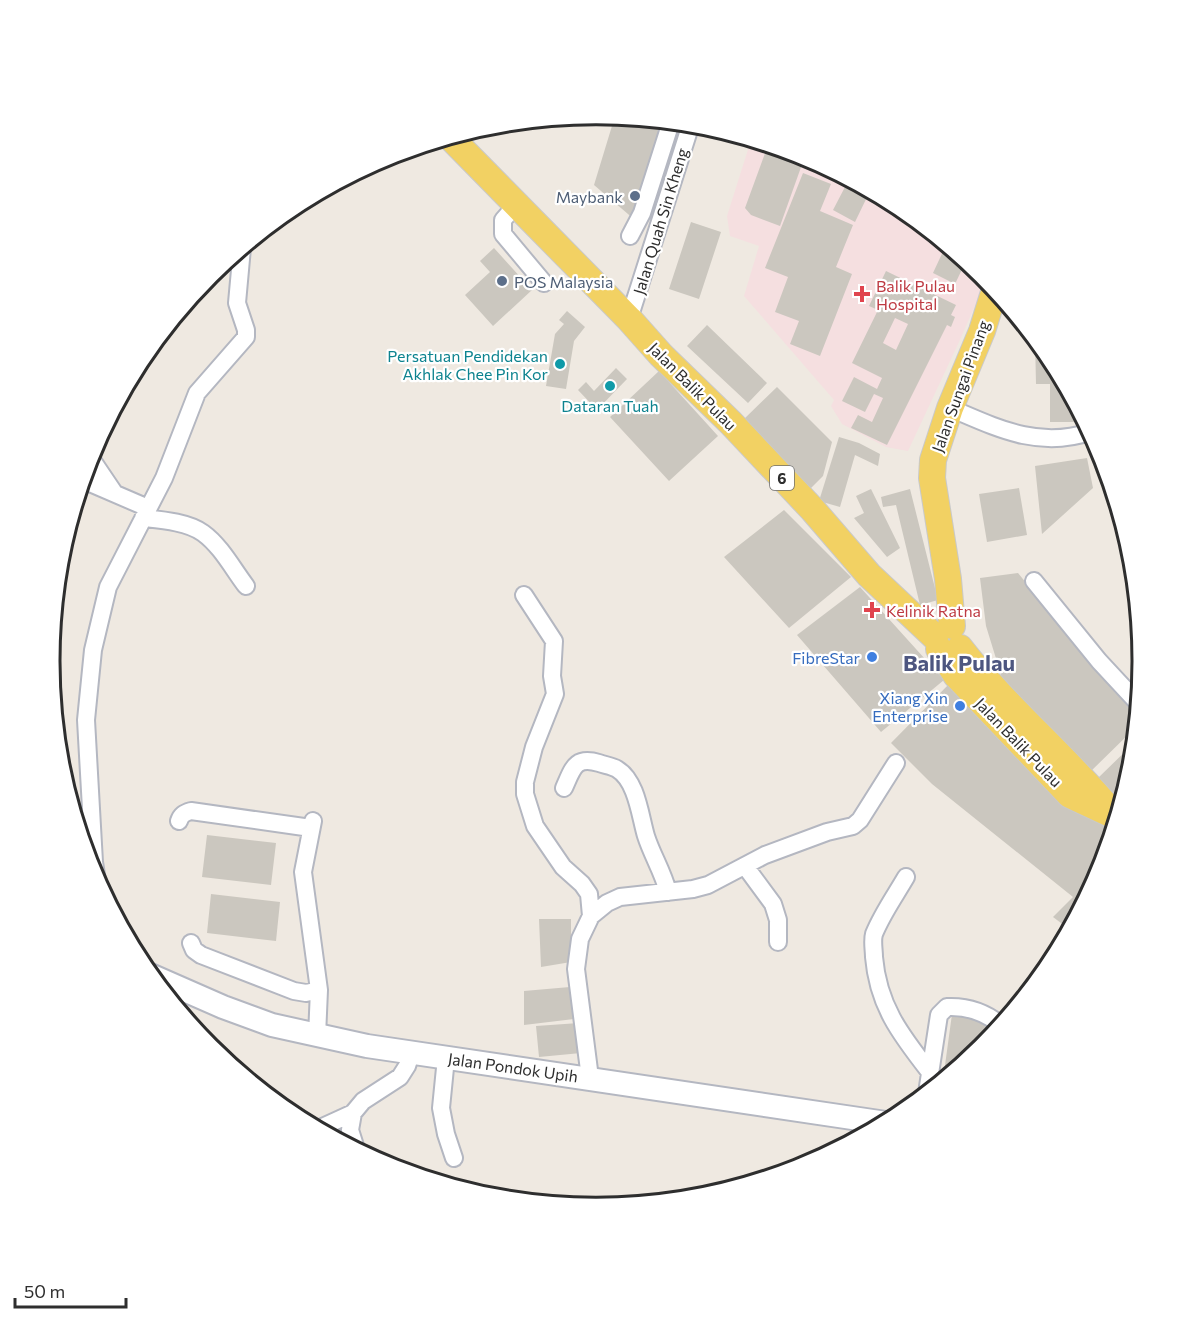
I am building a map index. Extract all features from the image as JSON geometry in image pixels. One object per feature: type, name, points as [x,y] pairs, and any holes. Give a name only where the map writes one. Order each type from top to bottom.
[{"type":"main road","name":"Jalan Balik Pulau","points":[[456,143],[806,502],[869,574],[946,640],[977,670],[1082,777],[1111,810]]},
{"type":"main road","name":"Jalan Sungai Pinang","points":[[946,640],[948,579],[932,478],[935,451],[991,300]]},
{"type":"main road","name":"Jalan Pondok Upih","points":[[168,983],[223,1007],[317,1036],[411,1054],[590,1078],[871,1121]]},
{"type":"street","points":[[630,236],[642,213],[668,130]]},
{"type":"street","name":"Jalan Quah Sin Kheng","points":[[629,319],[687,133]]},
{"type":"street","points":[[517,204],[503,220],[503,234],[544,283]]},
{"type":"street","points":[[93,846],[86,720],[93,650],[108,587],[164,478],[197,393],[246,337],[237,303],[241,260]]},
{"type":"street","points":[[950,408],[1011,434],[1063,438],[1081,434]]},
{"type":"street","points":[[97,467],[114,493]]},
{"type":"street","points":[[90,483],[114,493],[146,513],[202,532],[212,541],[246,586]]},
{"type":"street","points":[[1034,581],[1099,661],[1131,695]]},
{"type":"street","points":[[524,595],[554,641],[552,676],[555,694],[534,747],[525,782],[525,794],[536,826],[562,867],[582,884],[589,894],[591,916]]},
{"type":"street","points":[[564,788],[574,766],[581,761],[589,760],[617,768],[627,780],[640,807],[646,836],[668,892]]},
{"type":"street","points":[[590,1078],[576,969],[580,939],[591,916],[607,903],[620,897],[693,890],[708,885],[765,855],[853,826],[860,820],[896,763]]},
{"type":"street","points":[[179,821],[181,816],[191,811],[312,824],[303,872],[319,990],[317,1036]]},
{"type":"street","points":[[746,866],[773,904],[778,920],[778,942]]},
{"type":"street","points":[[906,877],[873,937],[876,978],[887,1012],[929,1071]]},
{"type":"street","points":[[191,943],[194,950],[201,955],[294,991],[306,993],[319,990]]},
{"type":"street","points":[[928,1081],[939,1016],[947,1007],[960,1006],[994,1019]]},
{"type":"street","points":[[327,1125],[353,1113],[363,1101],[400,1077],[411,1054]]},
{"type":"street","points":[[446,1058],[441,1108],[454,1158]]},
{"type":"street","points":[[353,1113],[350,1130],[353,1139]]},
{"type":"shaded area","name":"Balik Pulau Hospital","points":[[749,147],[833,180],[894,215],[949,258],[982,289],[908,451],[886,447],[842,424],[831,406],[834,400],[744,296],[759,246],[730,236],[727,216]]},
{"type":"building","points":[[612,125],[660,129],[635,220],[594,185]]},
{"type":"building","points":[[765,152],[801,166],[780,226],[751,215],[745,208]]},
{"type":"building","points":[[803,173],[831,184],[820,211],[853,225],[836,267],[852,274],[820,356],[790,344],[799,321],[775,312],[788,277],[765,268]]},
{"type":"building","points":[[837,182],[866,198],[855,222],[833,210],[845,187]]},
{"type":"building","points":[[691,222],[721,232],[699,299],[669,289]]},
{"type":"building","name":"POS Malaysia","points":[[494,248],[532,290],[493,326],[465,295],[490,272],[480,261]]},
{"type":"building","points":[[942,253],[962,270],[955,284],[933,273]]},
{"type":"building","points":[[886,271],[956,305],[951,315],[955,317],[951,327],[947,325],[887,445],[851,428],[858,415],[872,422],[883,398],[874,394],[865,412],[842,401],[854,377],[877,389],[882,378],[852,363],[878,310],[869,306]],"holes":[[[895,318],[908,324],[896,350],[883,343]]]},
{"type":"building","name":"Persatuan Pendidekan Akhlak Chee Pin Kor","points":[[567,311],[585,327],[574,341],[566,389],[546,386],[555,334],[564,324],[559,320]]},
{"type":"building","points":[[707,325],[767,383],[748,403],[687,346]]},
{"type":"building","points":[[1035,354],[1076,422],[1050,422],[1050,384],[1036,384]]},
{"type":"building","name":"Dataran Tuah","points":[[616,368],[627,379],[597,410],[578,390],[586,382],[594,391]]},
{"type":"building","points":[[659,371],[718,436],[669,481],[610,417]]},
{"type":"building","points":[[777,387],[832,442],[823,476],[810,489],[743,420]]},
{"type":"building","points":[[839,437],[859,443],[880,454],[878,466],[855,455],[840,507],[819,501]]},
{"type":"building","points":[[1087,458],[1093,488],[1042,534],[1035,466]]},
{"type":"building","points":[[1019,488],[1027,535],[987,542],[979,494]]},
{"type":"building","points":[[871,489],[900,548],[887,557],[854,518],[864,513],[856,496]]},
{"type":"building","points":[[910,489],[938,600],[920,605],[896,505],[883,507],[881,497]]},
{"type":"building","points":[[784,510],[851,577],[789,628],[724,557]]},
{"type":"building","points":[[1018,573],[1049,611],[1130,701],[1126,737],[1088,774],[1002,678],[986,626],[980,578]]},
{"type":"building","points":[[860,587],[944,680],[881,732],[797,635]]},
{"type":"building","points":[[950,683],[1055,792],[1106,826],[1077,898],[1063,924],[1053,917],[1073,897],[932,784],[891,743]]},
{"type":"building","points":[[1124,753],[1115,794],[1097,779]]},
{"type":"building","points":[[207,835],[276,843],[271,885],[202,877]]},
{"type":"building","points":[[211,894],[280,902],[276,941],[207,933]]},
{"type":"building","points":[[539,919],[571,919],[571,962],[541,967]]},
{"type":"building","points":[[570,987],[574,1019],[524,1025],[524,991]]},
{"type":"building","points":[[952,1014],[992,1020],[975,1040],[945,1068]]},
{"type":"building","points":[[579,1023],[581,1053],[539,1057],[536,1026]]},
{"type":"place","name":"Maybank","points":[[635,196]]},
{"type":"place","name":"POS Malaysia","points":[[502,281]]},
{"type":"place","name":"Balik Pulau Hospital","points":[[862,294]]},
{"type":"place","name":"Persatuan Pendidekan Akhlak Chee Pin Kor","points":[[560,364]]},
{"type":"place","name":"Dataran Tuah","points":[[610,386]]},
{"type":"place","name":"Kelinik Ratna","points":[[872,610]]},
{"type":"place","name":"FibreStar","points":[[872,657]]},
{"type":"place","name":"Xiang Xin Enterprise","points":[[960,706]]},
{"type":"district","name":"Balik Pulau","points":[[959,662]]}]
